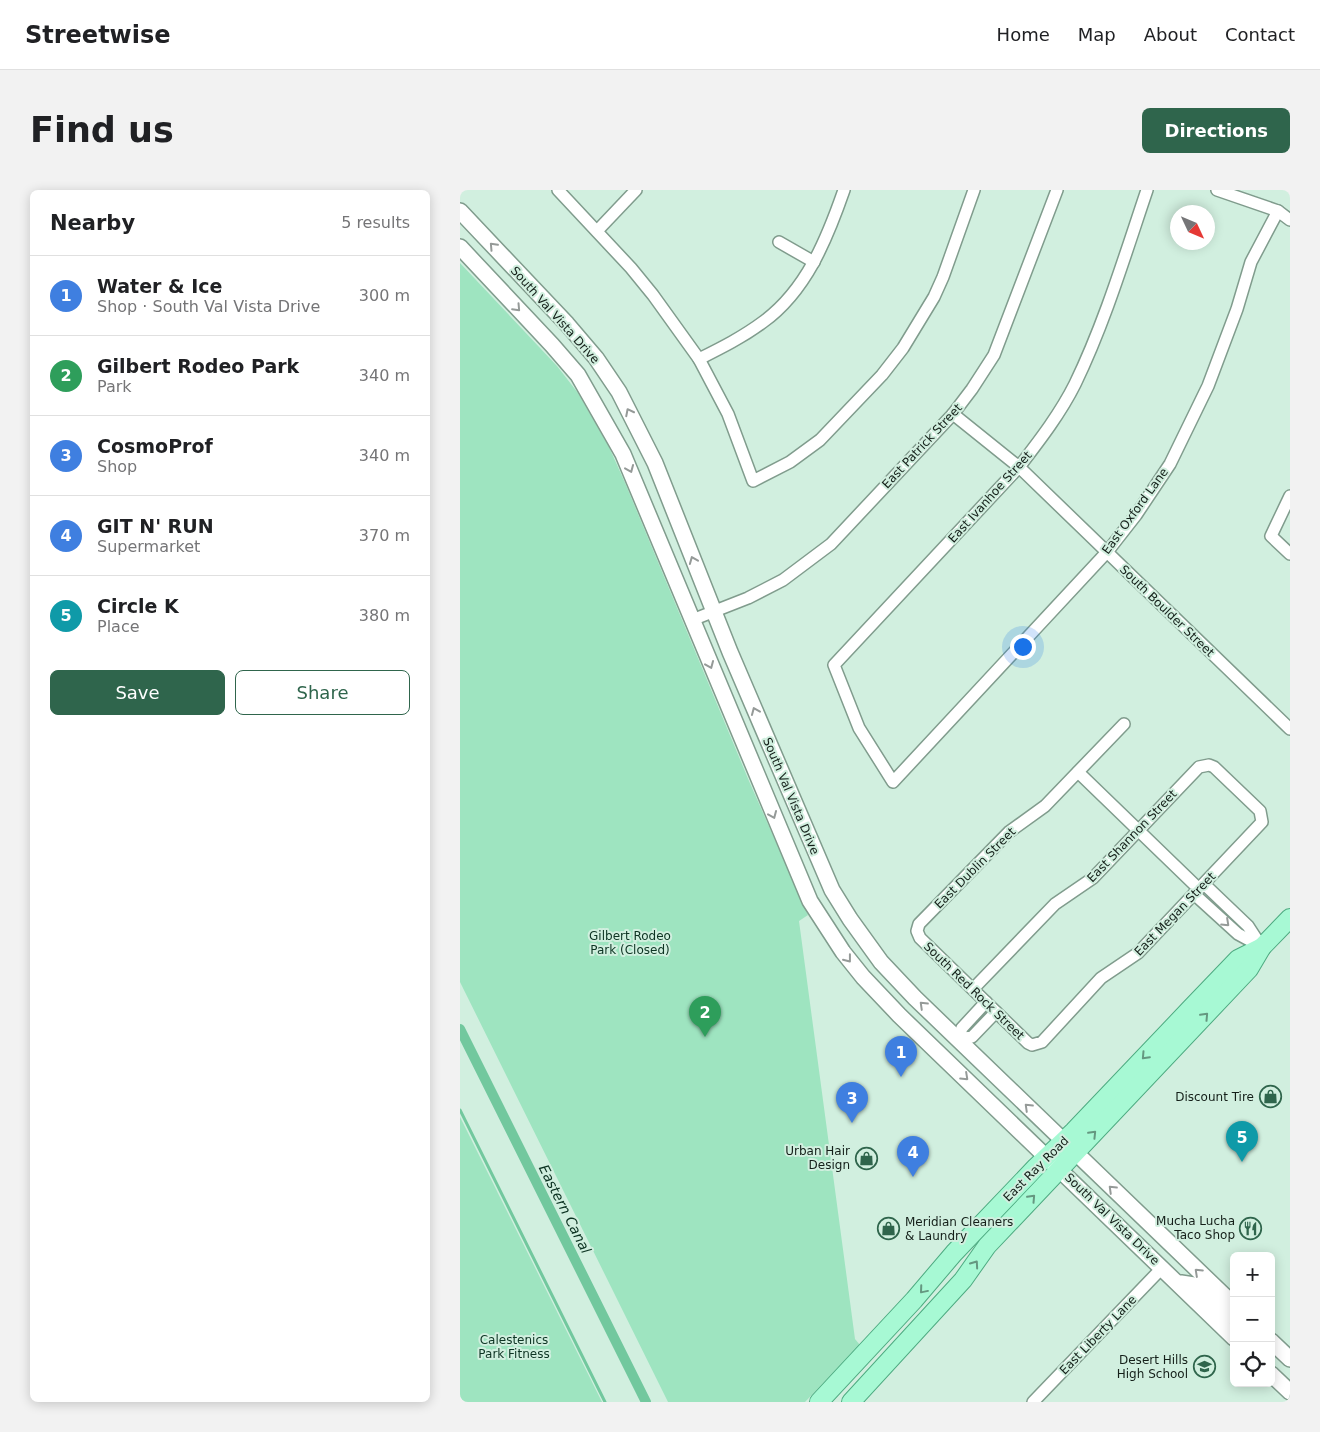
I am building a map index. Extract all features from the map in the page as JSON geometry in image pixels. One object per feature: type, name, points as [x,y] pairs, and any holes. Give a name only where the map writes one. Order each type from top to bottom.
[{"type":"main road","name":"South Val Vista Drive","points":[[460,211],[567,324],[596,358],[619,392],[655,463],[713,611],[832,890],[862,937],[881,962],[915,998],[1230,1301]]},
{"type":"main road","name":"South Val Vista Drive","points":[[460,247],[578,375],[624,454],[810,901],[843,952],[863,977],[942,1056],[1230,1334]]},
{"type":"main road","points":[[787,847],[808,836]]},
{"type":"main road","name":"East Ray Road","points":[[819,1402],[892,1324],[954,1253],[1047,1156],[1069,1147],[1249,969],[1262,948],[1290,918]]},
{"type":"main road","points":[[942,1056],[958,1039]]},
{"type":"main road","name":"East Ray Road","points":[[856,1397],[964,1280],[987,1246],[1060,1169],[1069,1147]]},
{"type":"main road","points":[[1177,1282],[1194,1284],[1230,1315]]},
{"type":"main road","points":[[856,1397],[866,1371],[892,1342],[894,1335],[892,1324]]},
{"type":"main road","points":[[1272,1342],[1290,1359]]},
{"type":"main road","points":[[1275,1378],[1290,1392]]},
{"type":"street","points":[[558,190],[653,295],[699,359],[728,414],[753,480],[790,462],[820,440],[882,375],[903,348],[943,277],[974,190]]},
{"type":"street","points":[[597,231],[636,190]]},
{"type":"street","points":[[699,359],[738,339],[764,322],[787,299],[814,262],[829,233],[844,190]]},
{"type":"street","name":"East Ivanhoe Street","points":[[893,782],[859,728],[834,664],[1020,467],[1045,433],[1074,386],[1098,332],[1147,190]]},
{"type":"street","points":[[1217,190],[1278,211],[1290,220]]},
{"type":"street","name":"East Patrick Street","points":[[692,620],[748,598],[783,580],[831,544],[953,414],[972,389],[994,354],[1054,191]]},
{"type":"street","name":"East Oxford Lane","points":[[893,782],[1107,552],[1136,515],[1170,464],[1208,386],[1237,309],[1251,262],[1278,211]]},
{"type":"street","points":[[779,242],[814,262]]},
{"type":"street","name":"South Boulder Street","points":[[953,414],[1020,467],[1290,729]]},
{"type":"street","points":[[1290,496],[1271,536],[1290,554]]},
{"type":"street","name":"East Dublin Street","points":[[917,931],[919,924],[1009,832],[1045,806],[1124,724]]},
{"type":"street","name":"East Megan Street","points":[[1036,1044],[1042,1042],[1102,978],[1138,953],[1262,822],[1260,812],[1214,767],[1204,765]]},
{"type":"street","name":"East Shannon Street","points":[[973,990],[1055,904],[1093,878],[1199,767],[1204,765]]},
{"type":"street","points":[[1078,772],[1199,889],[1238,934],[1262,948]]},
{"type":"street","name":"South Red Rock Street","points":[[917,931],[920,938],[1028,1043],[1036,1044]]},
{"type":"street","points":[[986,1002],[962,1028],[958,1039],[972,1037],[996,1012]]},
{"type":"street","name":"East Liberty Lane","points":[[1033,1402],[1162,1268]]},
{"type":"green space","name":"Gilbert Rodeo Park (Closed)","points":[[460,263],[557,366],[578,393],[609,447],[749,781],[808,915],[799,921],[855,1339],[860,1345],[805,1402],[668,1402],[460,982]]},
{"type":"green space","name":"Calestenics Park Fitness","points":[[460,1117],[602,1402],[460,1402]]},
{"type":"waterway","name":"Eastern Canal","points":[[460,1029],[646,1402]]},
{"type":"waterway","points":[[460,1110],[605,1402]]},
{"type":"place","name":"Gilbert Rodeo Park","points":[[705,1037]]},
{"type":"place","name":"Water & Ice","points":[[901,1077]]},
{"type":"place","name":"Discount Tire","points":[[1270,1097]]},
{"type":"place","name":"CosmoProf","points":[[852,1123]]},
{"type":"place","name":"Urban Hair Design","points":[[866,1158]]},
{"type":"place","name":"Circle K","points":[[1242,1162]]},
{"type":"place","name":"GIT N' RUN","points":[[913,1177]]},
{"type":"place","name":"Mucha Lucha Taco Shop","points":[[1251,1228]]},
{"type":"place","name":"Meridian Cleaners & Laundry","points":[[889,1229]]},
{"type":"place","name":"Desert Hills High School","points":[[1204,1367]]}]
